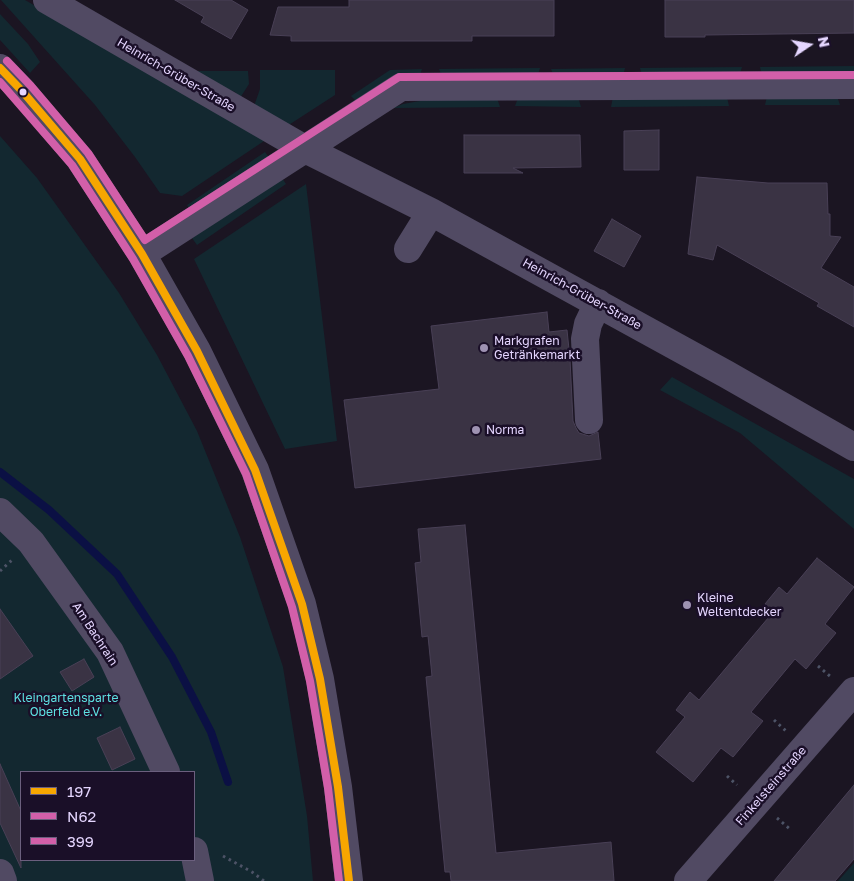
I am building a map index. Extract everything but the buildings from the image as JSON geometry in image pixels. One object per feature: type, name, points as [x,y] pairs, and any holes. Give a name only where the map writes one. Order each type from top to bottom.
[{"type":"street","name":"Heinrich-Grüber-Straße","points":[[48,0],[305,149],[430,212],[598,303],[854,447]]},
{"type":"street","points":[[0,68],[80,159],[142,254],[197,351],[255,470],[302,604],[320,679],[338,787],[349,881]]},
{"type":"street","points":[[142,254],[401,88],[854,85]]},
{"type":"street","points":[[408,249],[430,212]]},
{"type":"street","points":[[589,420],[585,340],[588,324],[598,303]]},
{"type":"street","name":"Am Bachrain","points":[[0,512],[32,542],[110,652],[166,771]]},
{"type":"street","name":"Finkelsteinstraße","points":[[688,881],[854,691]]},
{"type":"street","points":[[200,881],[206,852]]},
{"type":"street","points":[[0,873],[3,881]]},
{"type":"path","points":[[206,852],[252,872],[264,881]]},
{"type":"green space","points":[[1,0],[25,0],[267,139],[182,196],[160,193],[95,105]]},
{"type":"green space","points":[[0,14],[28,44],[40,62],[30,73],[0,40]]},
{"type":"green space","points":[[854,66],[854,75],[762,76],[760,67]]},
{"type":"green space","points":[[742,67],[739,76],[642,76],[640,68]]},
{"type":"green space","points":[[540,68],[537,77],[442,77],[439,69]]},
{"type":"green space","points":[[625,68],[623,76],[554,77],[551,69]]},
{"type":"green space","points":[[422,69],[419,78],[357,102],[351,96],[390,70]]},
{"type":"green space","points":[[260,70],[335,70],[335,95],[284,128],[253,109],[260,89]]},
{"type":"green space","points":[[184,71],[248,71],[249,84],[240,98],[235,92]]},
{"type":"green space","points":[[767,96],[837,96],[840,105],[765,105]]},
{"type":"green space","points":[[578,97],[581,107],[515,106],[518,98]]},
{"type":"green space","points":[[613,97],[727,97],[729,106],[611,107]]},
{"type":"green space","points":[[497,98],[500,107],[393,108],[403,104],[431,99]]},
{"type":"green space","name":"Kleingartensparte Oberfeld e.V.","points":[[0,136],[37,178],[119,293],[157,355],[197,431],[240,537],[283,667],[307,816],[313,881],[0,881]]},
{"type":"green space","points":[[265,152],[270,159],[191,212],[187,205]]},
{"type":"green space","points":[[282,178],[286,184],[197,245],[192,238]]},
{"type":"green space","points":[[306,184],[337,441],[285,449],[194,259]]},
{"type":"green space","points":[[672,377],[854,479],[854,529],[740,433],[660,390]]},
{"type":"green space","points":[[854,863],[854,881],[838,881]]},
{"type":"waterway","points":[[0,472],[49,510],[117,574],[172,657],[211,732],[228,782]]},
{"type":"transit line","name":"399","points":[[7,61],[88,153],[145,240],[399,77],[854,75]]},
{"type":"transit line","name":"197","points":[[0,68],[80,159],[142,254],[197,351],[255,470],[302,604],[320,679],[338,787],[349,881]]},
{"type":"transit line","name":"N62","points":[[0,82],[72,165],[133,259],[188,356],[246,474],[292,607],[310,681],[328,788],[339,881]]},
{"type":"place","name":"Markgrafen Getränkemarkt","points":[[484,348]]},
{"type":"place","name":"Norma","points":[[476,430]]},
{"type":"place","name":"Kleine Weltentdecker","points":[[687,605]]}]
